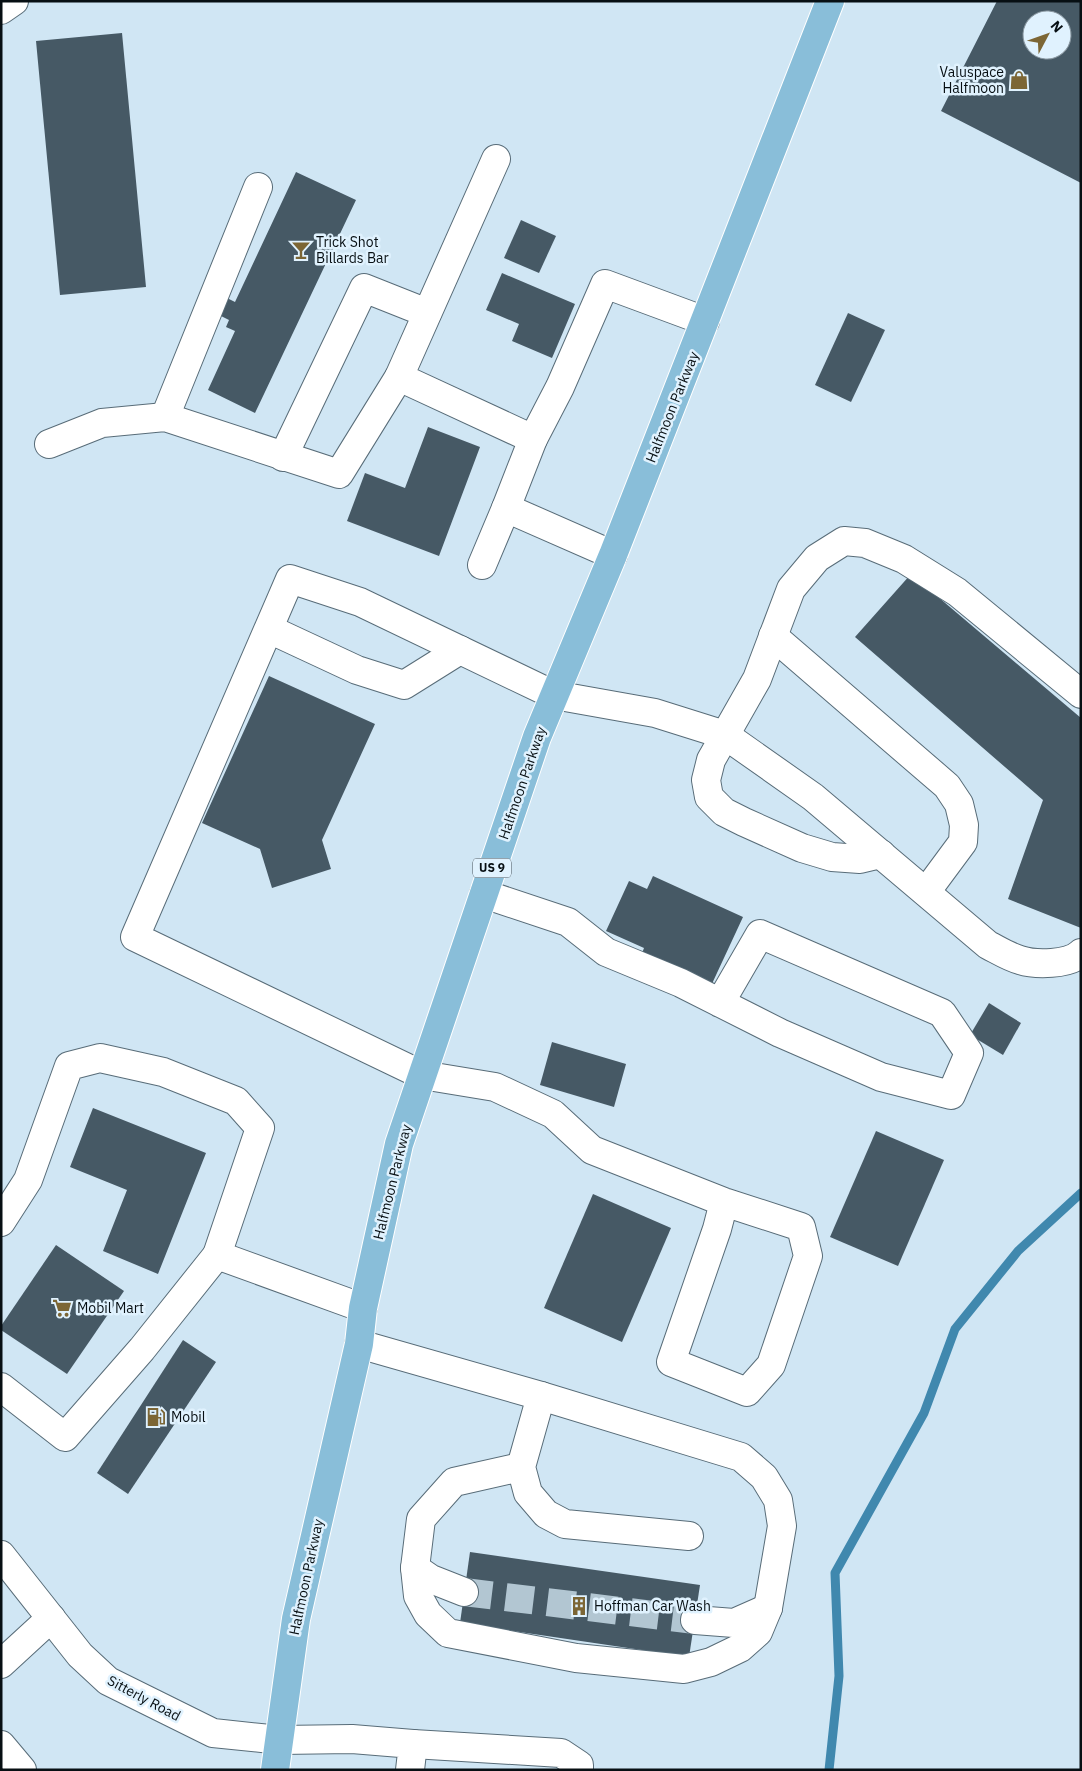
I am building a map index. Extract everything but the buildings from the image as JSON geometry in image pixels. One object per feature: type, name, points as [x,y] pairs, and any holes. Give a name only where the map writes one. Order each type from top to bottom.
[{"type":"main road","name":"Halfmoon Parkway","points":[[275,1770],[296,1619],[359,1344],[363,1308],[399,1144],[537,737],[613,555],[830,1]]},
{"type":"street","points":[[1,10],[14,1]]},
{"type":"street","points":[[49,444],[102,423],[164,417],[339,474],[399,377],[496,159]]},
{"type":"street","points":[[164,417],[258,187]]},
{"type":"street","points":[[482,565],[533,439],[560,388],[605,284],[705,321]]},
{"type":"street","points":[[283,457],[364,288],[427,313]]},
{"type":"street","points":[[399,377],[533,439]]},
{"type":"street","points":[[506,508],[613,555]]},
{"type":"street","points":[[881,854],[860,859],[832,857],[802,848],[724,812],[709,796],[706,780],[711,760],[757,679],[791,589],[817,558],[844,541],[865,543],[904,559],[958,592],[1081,694]]},
{"type":"street","points":[[724,1202],[718,1229],[671,1362],[747,1392],[771,1365],[808,1256],[801,1227],[724,1202],[592,1150],[552,1114],[495,1087],[422,1075],[135,937],[290,579],[360,602],[554,695],[655,713],[725,735],[813,797],[988,945],[1021,960],[1051,964],[1077,957],[1081,953]]},
{"type":"street","points":[[269,628],[357,670],[404,685],[460,650]]},
{"type":"street","points":[[773,636],[947,786],[959,804],[964,824],[963,842],[926,892]]},
{"type":"street","points":[[484,894],[568,922],[606,952],[681,984],[780,1033],[881,1077],[951,1095],[969,1053],[942,1012],[760,934],[720,1003]]},
{"type":"street","points":[[1,1222],[28,1180],[69,1066],[100,1058],[163,1072],[236,1101],[260,1128],[217,1255],[142,1349],[65,1437],[1,1387]]},
{"type":"street","points":[[217,1255],[363,1308]]},
{"type":"street","points":[[359,1344],[541,1396],[741,1457],[764,1477],[778,1500],[782,1526],[768,1608],[758,1632],[740,1648],[711,1662],[684,1669],[576,1658],[448,1633],[428,1614],[418,1596],[415,1568],[421,1519],[454,1482],[521,1467]]},
{"type":"street","points":[[541,1396],[521,1467],[528,1493],[546,1514],[565,1524],[689,1536]]},
{"type":"street","name":"Sitterly Road","points":[[1,1555],[80,1655],[108,1681],[213,1733],[280,1740],[352,1739],[411,1757],[561,1753],[579,1765],[579,1770]]},
{"type":"street","points":[[415,1568],[431,1579],[464,1592]]},
{"type":"street","points":[[695,1620],[734,1623],[768,1608]]},
{"type":"street","points":[[1,1664],[51,1618]]},
{"type":"street","points":[[1,1746],[22,1770]]},
{"type":"waterway","points":[[829,1770],[839,1676],[835,1573],[924,1413],[955,1329],[1018,1251],[1081,1193]]},
{"type":"tunnel","points":[[464,1592],[695,1620]]},
{"type":"place","name":"Valuspace Halfmoon","points":[[1019,80]]},
{"type":"place","name":"Trick Shot Billards Bar","points":[[301,250]]},
{"type":"place","name":"Mobil Mart","points":[[62,1308]]},
{"type":"place","name":"Mobil","points":[[156,1417]]},
{"type":"place","name":"Hoffman Car Wash","points":[[579,1606]]}]
